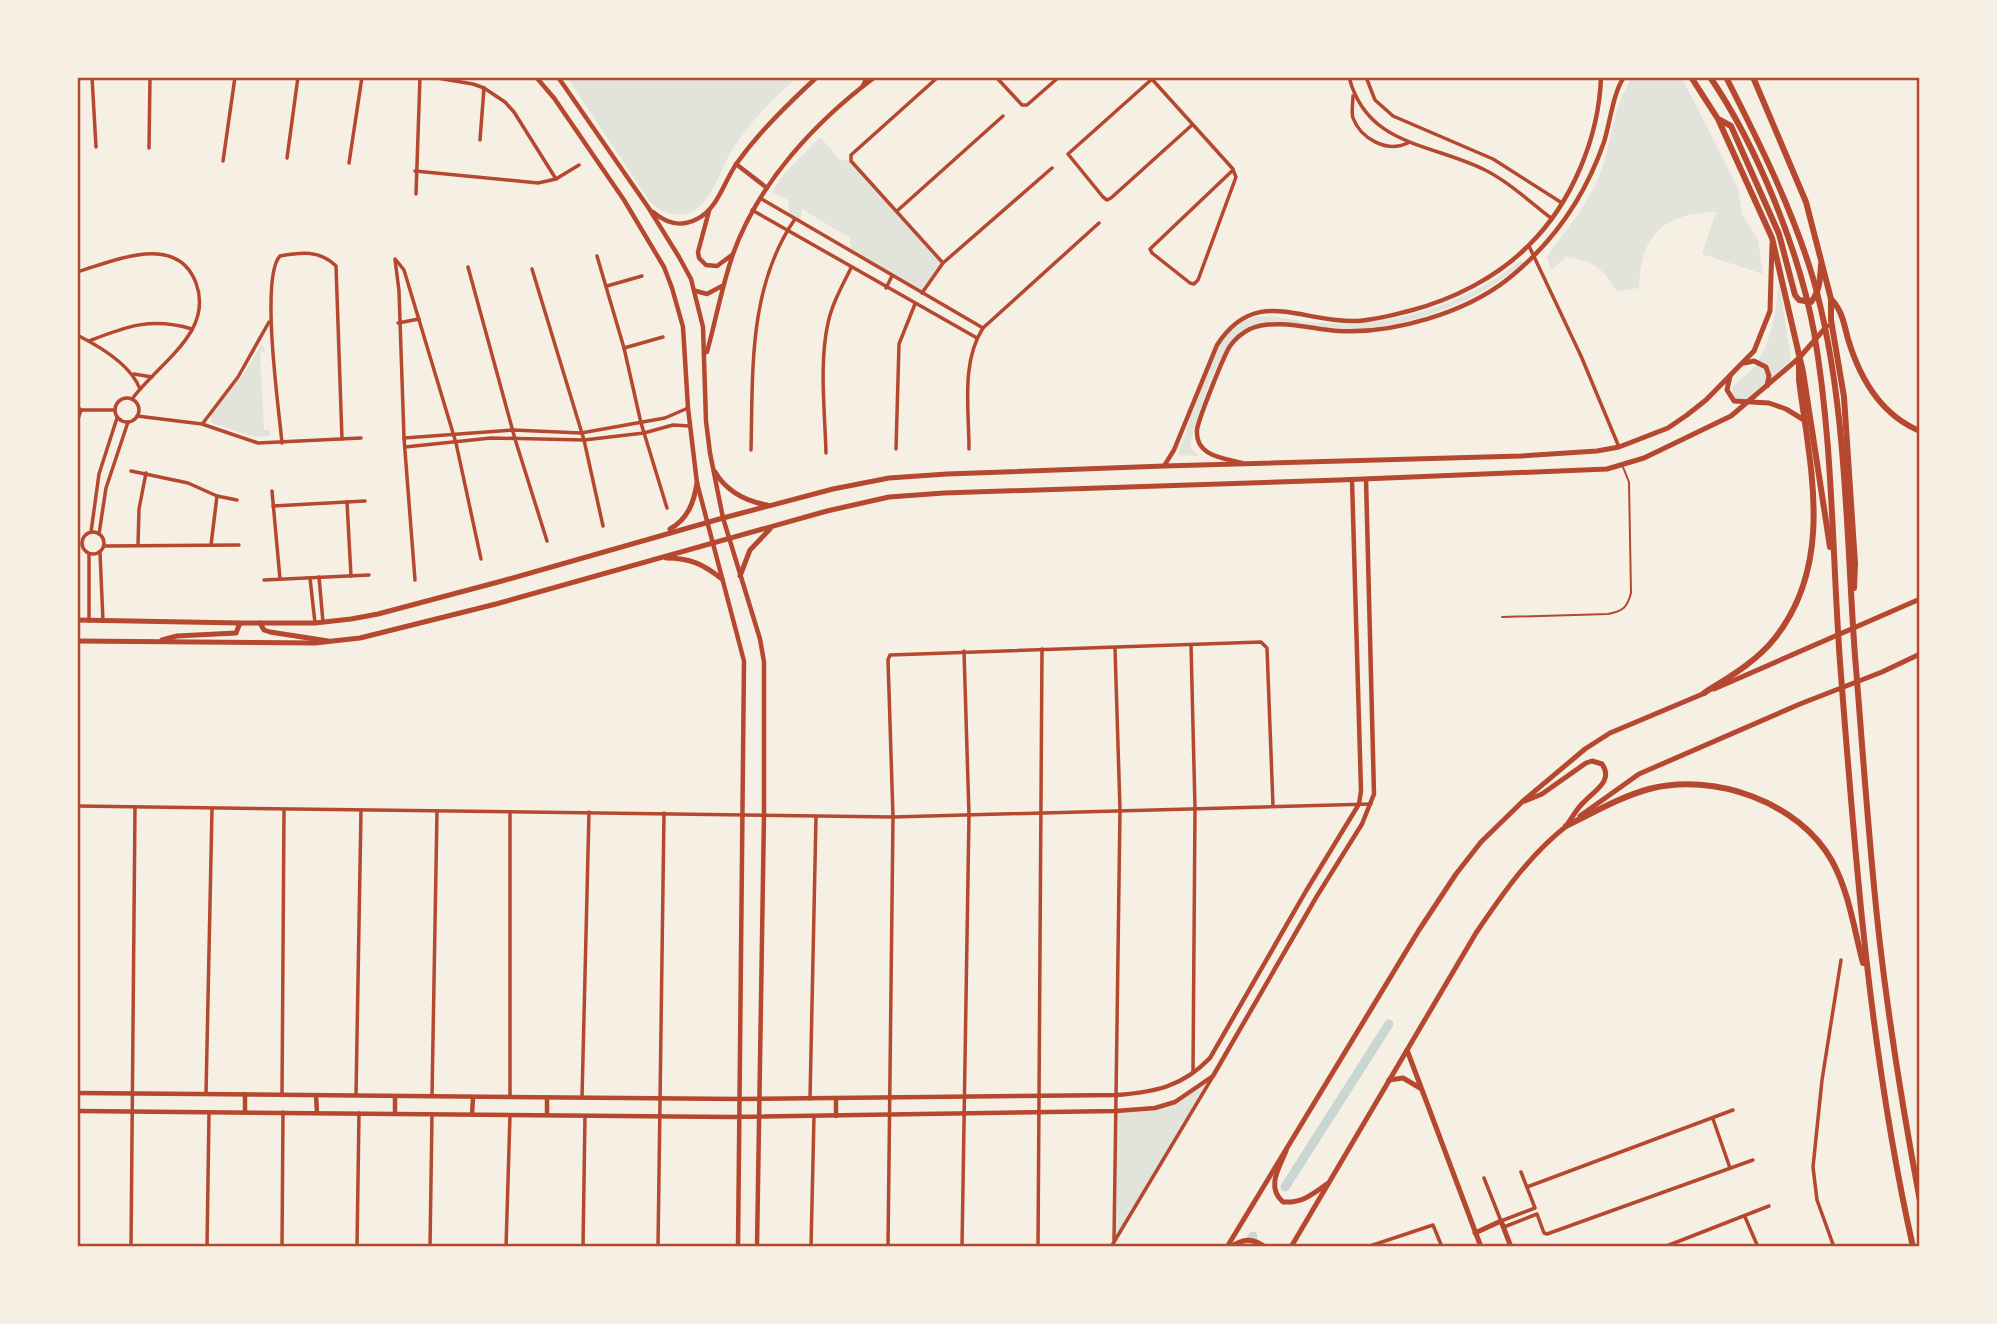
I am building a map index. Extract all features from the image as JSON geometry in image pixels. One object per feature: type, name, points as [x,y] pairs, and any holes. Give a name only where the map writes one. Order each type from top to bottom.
[{"type":"highway","points":[[1691,77],[1718,119],[1772,238],[1803,372],[1835,575]]},
{"type":"highway","points":[[1710,77],[1750,150],[1781,219],[1805,292],[1813,328],[1822,385],[1840,661],[1868,985],[1889,1129],[1913,1247]]},
{"type":"highway","points":[[1727,77],[1789,211],[1813,280],[1834,383],[1880,941],[1920,1201]]},
{"type":"highway","points":[[1753,77],[1806,202],[1831,299],[1831,320],[1844,397],[1855,564],[1852,611]]},
{"type":"highway","points":[[1718,119],[1731,126],[1779,234],[1795,295],[1799,300],[1811,302],[1814,298],[1819,289],[1822,260]]},
{"type":"highway","points":[[1831,299],[1839,307],[1856,363],[1865,382],[1882,406],[1908,426],[1920,431]]},
{"type":"highway","points":[[1704,693],[1749,664],[1775,638],[1798,600],[1811,561],[1815,519],[1799,380],[1799,358]]},
{"type":"highway","points":[[1566,826],[1629,796],[1672,785],[1717,787],[1763,801],[1809,831],[1823,846],[1833,863],[1847,899],[1868,985]]},
{"type":"main road","points":[[77,620],[315,623],[378,614],[723,517],[889,478],[1244,463],[1532,455],[1619,447],[1668,428],[1706,400],[1744,363],[1760,339],[1769,310],[1772,238]]},
{"type":"main road","points":[[77,640],[331,642],[394,631],[827,511],[889,497],[944,492],[1583,471],[1622,466],[1731,416],[1799,358],[1831,320]]},
{"type":"main road","points":[[1744,363],[1754,362],[1766,368],[1769,376],[1765,389]]},
{"type":"main road","points":[[1730,376],[1727,390],[1734,401],[1769,403],[1786,408],[1804,420]]},
{"type":"main road","points":[[1435,458],[1435,476]]},
{"type":"main road","points":[[715,472],[726,488],[738,496],[755,503],[771,505]]},
{"type":"main road","points":[[654,536],[674,528],[681,521],[694,500],[697,483]]},
{"type":"main road","points":[[740,576],[750,550],[772,526]]},
{"type":"main road","points":[[659,558],[684,558],[698,562],[722,579]]},
{"type":"main road","points":[[1228,1247],[1292,1135],[1419,930],[1481,842],[1522,802],[1562,766],[1610,733],[1920,599]]},
{"type":"main road","points":[[156,642],[177,636],[236,633],[240,623]]},
{"type":"main road","points":[[260,623],[264,630],[270,632],[331,642]]},
{"type":"main road","points":[[1291,1247],[1451,974],[1504,892],[1538,851],[1566,826],[1639,774],[1920,654]]},
{"type":"main road","points":[[1522,802],[1542,794],[1586,763],[1592,761],[1602,764],[1606,772],[1605,781],[1581,804],[1566,826]]},
{"type":"main road","points":[[1407,1050],[1480,1247]]},
{"type":"main road","points":[[1389,1080],[1404,1078],[1422,1090]]},
{"type":"main road","points":[[1292,1135],[1275,1180],[1277,1197],[1283,1202],[1296,1203],[1329,1183]]},
{"type":"main road","points":[[1475,1233],[1503,1224],[1511,1247]]},
{"type":"main road","points":[[1228,1247],[1250,1239],[1265,1247]]},
{"type":"street","points":[[92,77],[96,146]]},
{"type":"street","points":[[149,148],[150,77]]},
{"type":"street","points":[[223,161],[235,77]]},
{"type":"street","points":[[287,158],[298,77]]},
{"type":"street","points":[[349,163],[362,77]]},
{"type":"street","points":[[416,194],[420,77]]},
{"type":"street","points":[[431,77],[473,83],[505,102],[514,111],[556,179]]},
{"type":"street","points":[[536,77],[624,200],[664,267],[679,307],[697,483],[744,661],[738,1247]]},
{"type":"street","points":[[558,77],[680,257],[694,290],[704,327],[706,421],[723,517],[760,639],[764,662],[757,1247]]},
{"type":"street","points":[[734,253],[717,267],[706,265],[699,258],[698,252],[709,211],[736,164],[773,118],[817,77]]},
{"type":"street","points":[[862,86],[867,77]]},
{"type":"street","points":[[705,356],[723,285],[752,210],[804,141],[875,77]]},
{"type":"street","points":[[938,77],[851,155],[852,161],[943,263]]},
{"type":"street","points":[[996,77],[1022,106],[1059,77]]},
{"type":"street","points":[[1349,77],[1353,94],[1352,116],[1361,131],[1373,141],[1389,147],[1399,148],[1408,143]]},
{"type":"street","points":[[1366,77],[1375,100],[1393,117],[1493,159],[1562,203]]},
{"type":"street","points":[[1164,466],[1174,450],[1217,345],[1230,327],[1246,316],[1270,311],[1357,321],[1394,314],[1454,296],[1498,270],[1529,246],[1562,203],[1576,176],[1596,116],[1601,77]]},
{"type":"street","points":[[1244,463],[1209,455],[1197,437],[1197,427],[1228,348],[1238,336],[1260,326],[1377,330],[1444,313],[1496,287],[1536,256],[1572,210],[1589,179],[1603,144],[1623,77]]},
{"type":"street","points":[[1192,125],[1107,200],[1069,159],[1068,154],[1151,78],[1233,170],[1236,177],[1198,280],[1194,284],[1150,249],[1233,170]]},
{"type":"street","points":[[480,140],[484,88]]},
{"type":"street","points":[[1353,94],[1364,112],[1384,130],[1408,143],[1485,170],[1551,218]]},
{"type":"street","points":[[897,211],[1003,116]]},
{"type":"street","points":[[736,164],[766,188]]},
{"type":"street","points":[[415,171],[538,183],[556,179],[579,165]]},
{"type":"street","points":[[922,293],[943,263],[1052,168]]},
{"type":"street","points":[[760,198],[983,328]]},
{"type":"street","points":[[648,207],[666,222],[678,224],[698,219],[709,211]]},
{"type":"street","points":[[752,210],[977,338]]},
{"type":"street","points":[[751,450],[753,342],[761,297],[787,230],[795,219]]},
{"type":"street","points":[[969,449],[969,368],[977,338],[983,328],[1099,223]]},
{"type":"street","points":[[1529,246],[1581,356],[1619,447]]},
{"type":"street","points":[[282,443],[271,320],[274,265],[280,256],[295,253],[318,254],[327,257],[337,266],[342,439]]},
{"type":"street","points":[[77,272],[122,257],[165,255],[177,258],[193,275],[200,296],[192,329],[153,377],[132,399],[120,400],[115,410],[117,418],[99,474],[92,532]]},
{"type":"street","points":[[597,256],[624,348],[641,423],[667,508]]},
{"type":"street","points":[[415,580],[404,438],[399,291],[395,258],[404,270],[456,443],[481,559]]},
{"type":"street","points":[[468,267],[515,439],[547,541]]},
{"type":"street","points":[[826,453],[825,350],[828,323],[851,268]]},
{"type":"street","points":[[532,269],[584,440],[603,526]]},
{"type":"street","points":[[607,286],[642,276]]},
{"type":"street","points":[[886,288],[892,276]]},
{"type":"street","points":[[694,290],[707,294],[723,285]]},
{"type":"street","points":[[897,449],[900,344],[915,304]]},
{"type":"street","points":[[1831,320],[1839,307]]},
{"type":"street","points":[[398,323],[419,319]]},
{"type":"street","points":[[202,424],[238,377],[271,320]]},
{"type":"street","points":[[89,341],[137,324],[175,324],[192,329]]},
{"type":"street","points":[[77,335],[134,374],[153,377]]},
{"type":"street","points":[[624,348],[663,337]]},
{"type":"street","points":[[134,374],[140,389]]},
{"type":"street","points":[[132,399],[138,405],[138,416]]},
{"type":"street","points":[[77,422],[79,408],[115,410]]},
{"type":"street","points":[[404,438],[513,430],[581,433],[671,416],[688,408]]},
{"type":"street","points":[[99,534],[109,477],[128,422],[138,416],[202,424],[258,443],[361,438]]},
{"type":"street","points":[[117,418],[128,422]]},
{"type":"street","points":[[405,447],[491,438],[584,440],[644,433],[673,425],[690,426]]},
{"type":"street","points":[[131,471],[188,483],[217,496],[237,500]]},
{"type":"street","points":[[138,545],[139,509],[145,473]]},
{"type":"street","points":[[1111,1247],[1362,824],[1371,804],[1374,794],[1366,479]]},
{"type":"street","points":[[77,1093],[739,1100],[1116,1095],[1153,1092],[1176,1084],[1210,1058],[1359,804],[1361,791],[1352,480]]},
{"type":"street","points":[[272,491],[280,579]]},
{"type":"street","points":[[211,545],[217,496]]},
{"type":"street","points":[[273,506],[365,501]]},
{"type":"street","points":[[347,502],[351,576]]},
{"type":"street","points":[[89,621],[89,554],[82,544],[84,536],[92,532],[99,534],[104,546],[100,552],[103,621]]},
{"type":"street","points":[[104,546],[239,545]]},
{"type":"street","points":[[89,554],[100,552]]},
{"type":"street","points":[[264,580],[369,575]]},
{"type":"street","points":[[319,577],[323,622]]},
{"type":"street","points":[[310,578],[315,623]]},
{"type":"street","points":[[888,1247],[893,817],[890,655],[1261,642],[1267,648],[1273,806]]},
{"type":"street","points":[[1191,645],[1195,808],[1193,1073]]},
{"type":"street","points":[[1114,1240],[1120,810],[1115,647]]},
{"type":"street","points":[[1038,1247],[1042,649]]},
{"type":"street","points":[[962,1247],[968,816],[964,651]]},
{"type":"street","points":[[77,806],[893,817],[1371,804]]},
{"type":"street","points":[[131,1247],[135,807]]},
{"type":"street","points":[[206,1094],[212,809]]},
{"type":"street","points":[[282,1095],[284,810]]},
{"type":"street","points":[[356,1095],[361,811]]},
{"type":"street","points":[[432,1096],[437,811]]},
{"type":"street","points":[[510,811],[510,1097]]},
{"type":"street","points":[[582,1098],[589,812]]},
{"type":"street","points":[[659,1247],[664,813]]},
{"type":"street","points":[[810,1099],[816,817]]},
{"type":"street","points":[[1306,891],[1317,896]]},
{"type":"street","points":[[1834,1247],[1817,1200],[1814,1167],[1822,1080],[1840,960]]},
{"type":"street","points":[[77,1111],[759,1117],[1116,1111],[1155,1108],[1175,1102],[1213,1076]]},
{"type":"street","points":[[244,1094],[245,1112]]},
{"type":"street","points":[[316,1095],[317,1113]]},
{"type":"street","points":[[395,1096],[395,1114]]},
{"type":"street","points":[[472,1114],[473,1098]]},
{"type":"street","points":[[547,1098],[547,1115]]},
{"type":"street","points":[[836,1098],[836,1115]]},
{"type":"street","points":[[1527,1187],[1733,1110]]},
{"type":"street","points":[[207,1247],[209,1112]]},
{"type":"street","points":[[282,1247],[283,1112]]},
{"type":"street","points":[[357,1247],[359,1113]]},
{"type":"street","points":[[430,1247],[432,1114]]},
{"type":"street","points":[[506,1247],[510,1115]]},
{"type":"street","points":[[583,1247],[585,1115]]},
{"type":"street","points":[[811,1247],[814,1116]]},
{"type":"street","points":[[1713,1119],[1730,1168]]},
{"type":"street","points":[[1503,1224],[1537,1214],[1544,1233],[1547,1234],[1753,1160]]},
{"type":"street","points":[[1503,1224],[1535,1208],[1521,1172]]},
{"type":"street","points":[[1484,1178],[1503,1224]]},
{"type":"street","points":[[1664,1247],[1769,1206]]},
{"type":"street","points":[[1745,1216],[1758,1247]]},
{"type":"street","points":[[1367,1247],[1433,1225],[1442,1247]]},
{"type":"lane","points":[[1502,617],[1608,614],[1623,611],[1631,593],[1629,482],[1622,466]]},
{"type":"shaded area","points":[[567,77],[798,77],[746,130],[701,205],[690,213],[678,215],[666,212],[650,202]]},
{"type":"shaded area","points":[[1633,77],[1677,77],[1684,82],[1738,188],[1742,214],[1758,240],[1763,274],[1702,254],[1716,212],[1682,217],[1658,230],[1644,254],[1639,288],[1617,291],[1597,267],[1576,259],[1566,257],[1551,270],[1547,256],[1592,192],[1602,169],[1617,109]]},
{"type":"shaded area","points":[[820,137],[840,160],[851,161],[943,263],[922,293],[851,252],[850,238],[802,209],[800,222],[790,216],[788,200],[772,192],[784,174]]},
{"type":"shaded area","points":[[1522,260],[1523,263],[1506,276],[1468,299],[1406,322],[1362,329],[1264,324],[1237,335],[1229,343],[1215,371],[1197,421],[1190,447],[1199,456],[1178,455],[1216,352],[1224,338],[1240,323],[1266,316],[1346,324],[1405,316],[1426,311],[1466,295]]},
{"type":"shaded area","points":[[1779,281],[1791,360],[1747,402],[1741,402],[1732,397],[1733,386],[1754,367],[1765,347],[1775,314]]},
{"type":"shaded area","points":[[262,344],[266,351],[260,353],[264,430],[270,430],[270,436],[254,437],[212,423],[210,415],[243,375]]},
{"type":"shaded area","points":[[1213,1076],[1114,1240],[1116,1111],[1155,1108],[1175,1102]]},
{"type":"waterway","points":[[1285,1187],[1389,1024]]},
{"type":"waterway","points":[[1246,1247],[1253,1236]]}]
